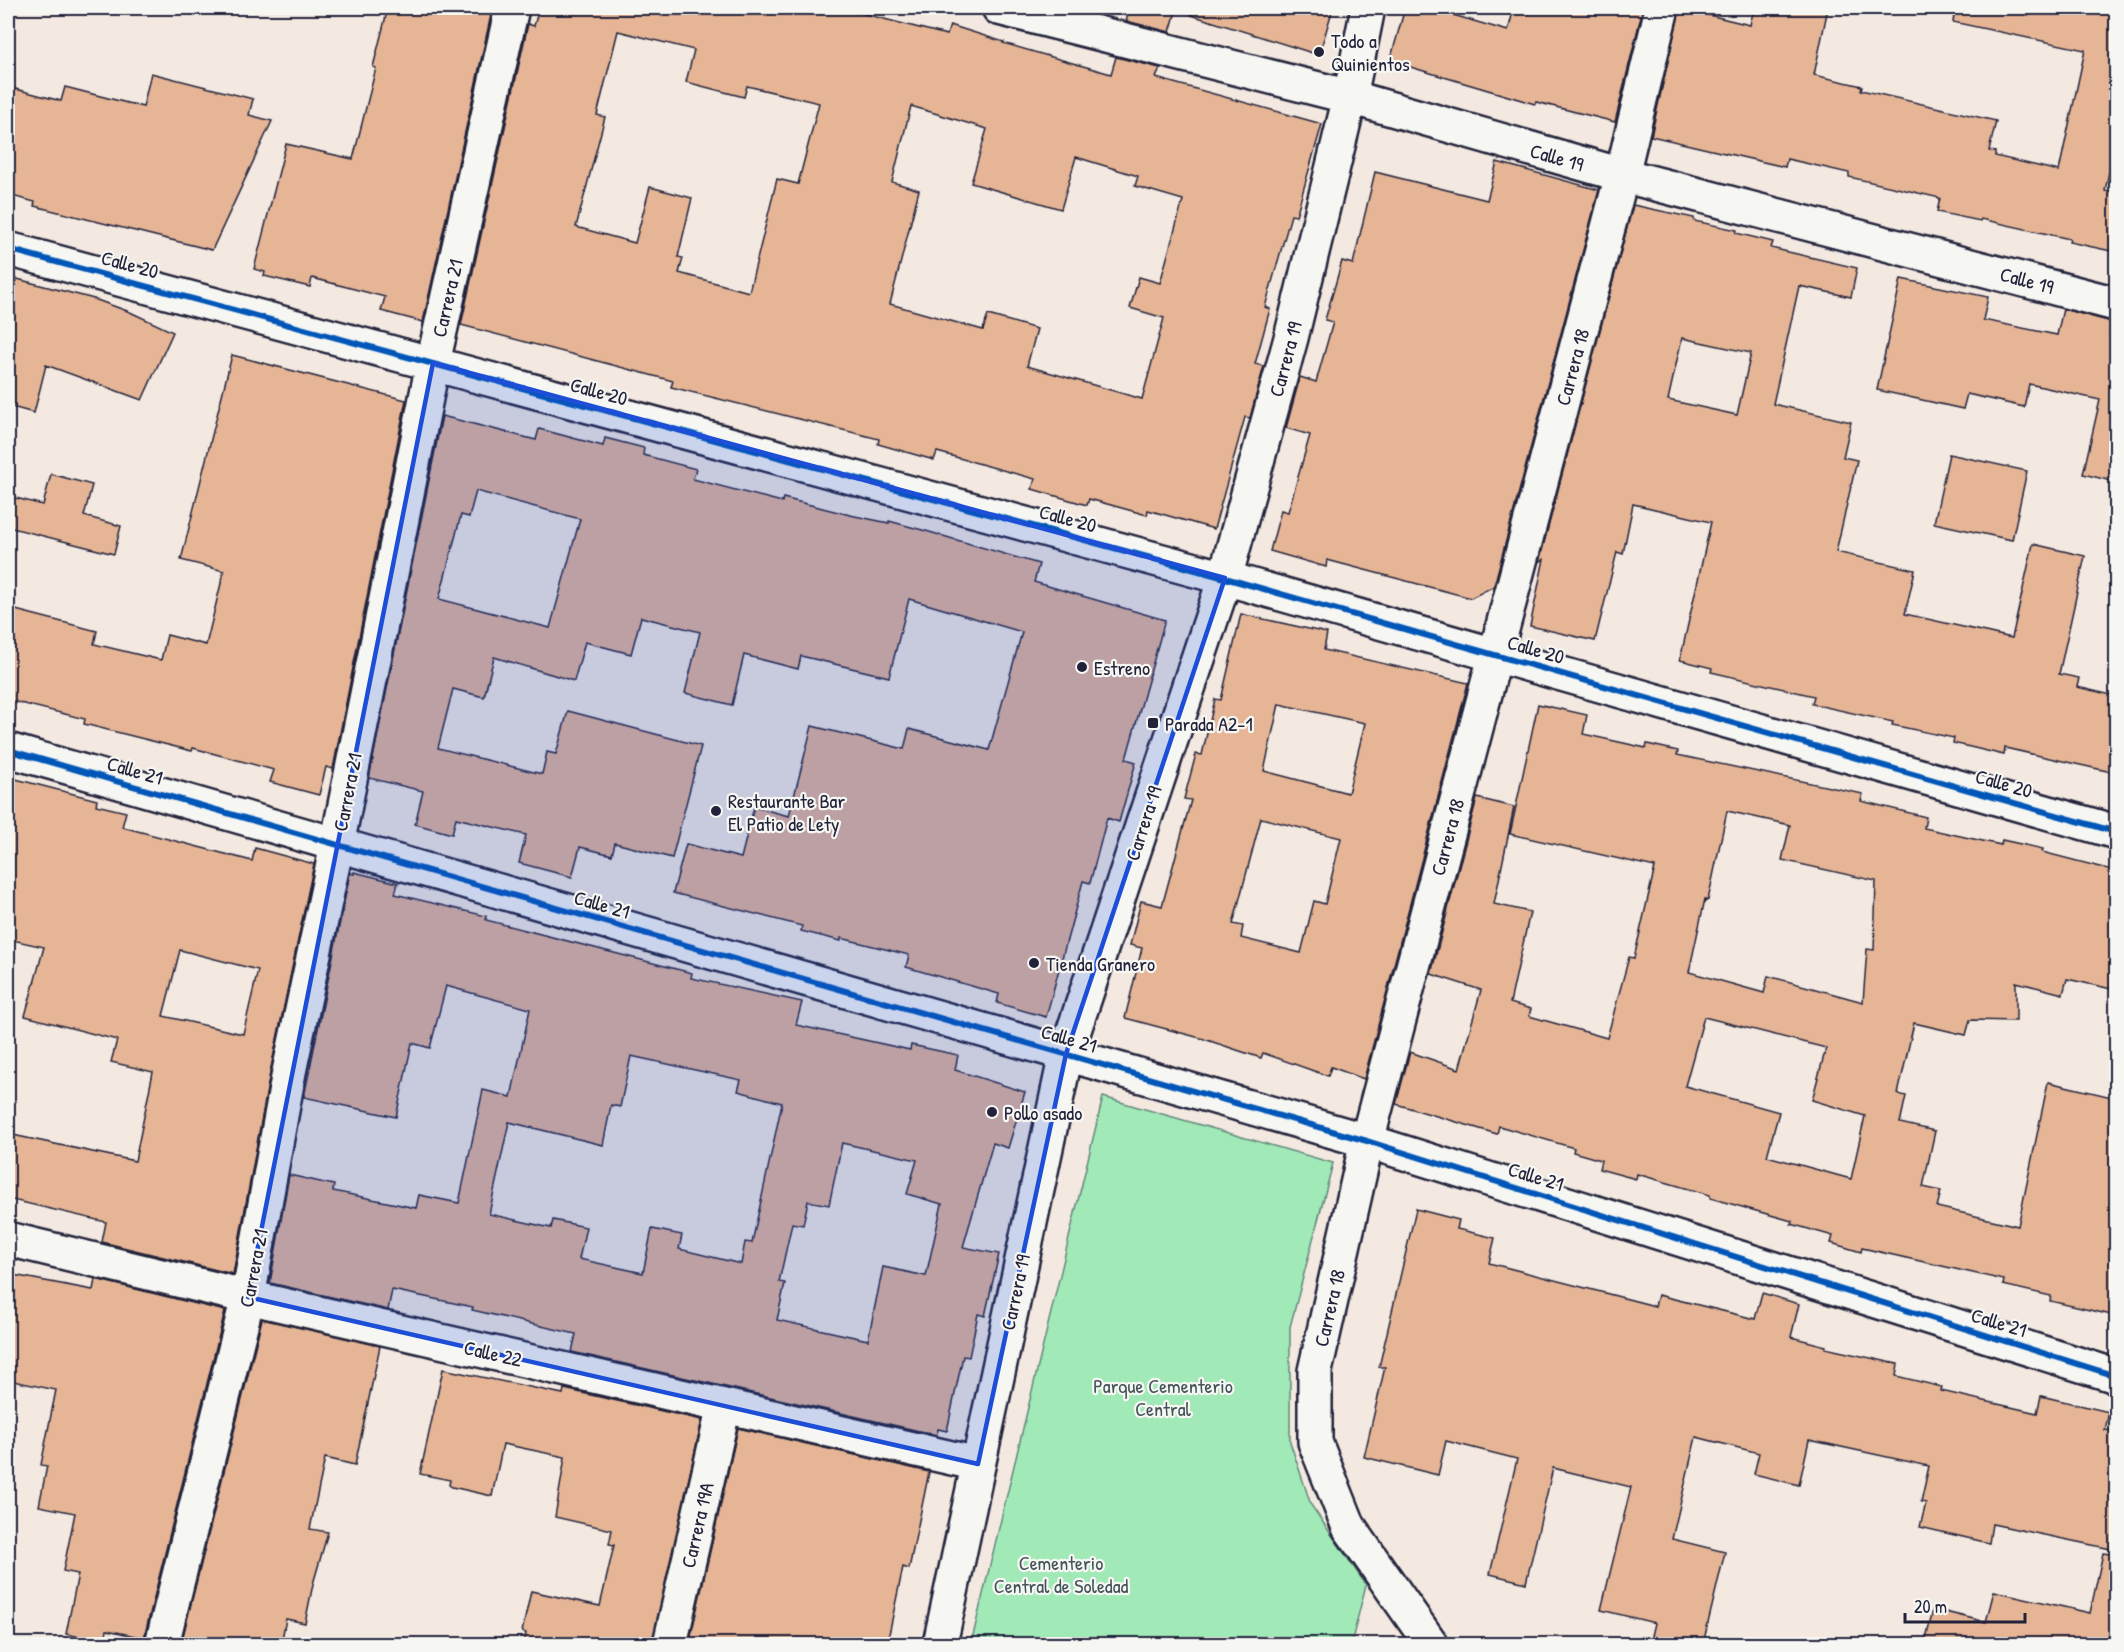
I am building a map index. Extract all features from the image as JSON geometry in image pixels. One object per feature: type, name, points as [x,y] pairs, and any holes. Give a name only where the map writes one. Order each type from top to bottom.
[{"type":"street","name":"Carrera 21","points":[[162,1644],[248,1297],[289,1072],[337,845],[433,363],[512,8]]},
{"type":"street","name":"Calle 19","points":[[999,8],[1350,97],[1622,175],[2116,303]]},
{"type":"street","name":"Carrera 19","points":[[940,1644],[1066,1054],[1225,578],[1291,338],[1350,97],[1368,8]]},
{"type":"street","name":"Carrera 18","points":[[1431,1644],[1349,1527],[1315,1442],[1316,1371],[1366,1141],[1622,175],[1662,8]]},
{"type":"street","name":"Calle 20","points":[[8,249],[1225,578],[2116,832]]},
{"type":"street","name":"Calle 21","points":[[8,750],[1366,1141],[2116,1376]]},
{"type":"street","name":"Calle 22","points":[[8,1239],[248,1297],[978,1464]]},
{"type":"street","name":"Carrera 19A","points":[[670,1644],[724,1406]]},
{"type":"highlighted area","points":[[433,363],[1225,578],[1066,1054],[978,1464],[248,1297]]},
{"type":"green space","name":"Parque Cementerio Central","points":[[1103,1097],[1333,1163],[1290,1327],[1290,1442],[1311,1505],[1366,1585],[1351,1644],[971,1644]]},
{"type":"building","points":[[388,8],[463,8],[491,15],[423,322],[381,311],[385,297],[312,278],[310,287],[264,276],[265,272],[254,269],[286,144],[353,159],[376,68],[373,67]]},
{"type":"building","points":[[539,8],[841,8],[947,35],[950,25],[1111,74],[1116,57],[1160,68],[1156,78],[1322,124],[1296,216],[1291,215],[1265,307],[1270,309],[1255,364],[1264,366],[1250,418],[1245,417],[1214,529],[1148,510],[1147,515],[1089,499],[1087,505],[1032,489],[1035,479],[937,452],[934,460],[878,444],[879,439],[671,387],[673,381],[461,325],[528,24],[534,26]],"holes":[[[618,31],[694,50],[686,82],[744,97],[747,86],[819,103],[798,184],[777,179],[749,292],[679,273],[683,258],[678,257],[692,198],[650,187],[635,243],[576,227],[605,117],[597,115]],[[911,106],[987,129],[971,183],[1061,209],[1076,157],[1138,176],[1135,186],[1183,200],[1160,283],[1139,277],[1130,308],[1164,318],[1142,399],[1027,366],[1037,329],[988,315],[983,330],[890,304],[919,190],[892,182]]]},
{"type":"building","points":[[1130,8],[1177,8],[1170,32],[1126,21]]},
{"type":"building","points":[[1192,8],[1333,8],[1319,55],[1191,15]]},
{"type":"building","points":[[1405,8],[1429,8],[1508,31],[1514,8],[1643,8],[1615,122],[1536,102],[1535,104],[1390,61]]},
{"type":"building","points":[[1680,8],[1750,25],[1754,8],[1828,8],[1814,75],[1862,86],[1861,90],[1996,121],[1989,151],[1995,152],[1995,156],[2059,171],[2085,50],[1953,22],[1955,8],[2116,8],[2116,139],[2105,191],[2116,194],[2116,252],[1981,219],[1980,221],[1937,212],[1940,198],[1849,177],[1849,173],[1787,159],[1785,167],[1651,136]]},
{"type":"building","points":[[151,73],[253,99],[249,115],[272,121],[212,250],[34,206],[35,202],[8,195],[8,87],[61,101],[65,87],[143,107]]},
{"type":"building","points":[[1497,162],[1599,190],[1494,586],[1471,598],[1327,560],[1326,567],[1270,551],[1281,510],[1288,512],[1310,435],[1286,428],[1300,377],[1316,382],[1333,322],[1325,320],[1342,261],[1353,264],[1375,172],[1487,200]]},
{"type":"building","points":[[1633,205],[1737,230],[1736,233],[1773,242],[1771,248],[1857,268],[1851,297],[1799,286],[1773,404],[1851,422],[1843,457],[1857,460],[1836,552],[1915,570],[1905,614],[2012,638],[2033,544],[2085,556],[2059,674],[2079,678],[2077,687],[2116,696],[2116,773],[2005,748],[2004,755],[1953,743],[1954,738],[1812,704],[1814,696],[1711,672],[1712,668],[1680,660],[1711,522],[1633,504],[1623,554],[1617,552],[1595,641],[1530,626],[1544,559],[1539,562]],"holes":[[[1682,338],[1751,353],[1737,415],[1668,400]]]},
{"type":"building","points":[[8,279],[16,282],[17,279],[94,299],[130,312],[173,332],[142,400],[46,365],[34,413],[8,406]]},
{"type":"building","points":[[1901,279],[1988,297],[1983,320],[2057,335],[2063,309],[2112,322],[2109,335],[2116,337],[2116,482],[2083,474],[2100,400],[2029,384],[2024,407],[1967,394],[1963,409],[1877,390]]},
{"type":"building","points":[[232,355],[406,400],[333,769],[326,767],[319,795],[270,782],[274,770],[193,748],[192,751],[84,724],[85,719],[8,700],[8,608],[97,631],[94,644],[161,660],[167,635],[206,645],[224,571],[181,560]]},
{"type":"building","points":[[442,416],[536,440],[539,429],[603,446],[605,438],[644,448],[643,455],[696,469],[693,479],[782,502],[783,498],[850,515],[889,523],[889,521],[1039,564],[1034,582],[1165,620],[1126,759],[1136,762],[1119,822],[1107,818],[1090,883],[1083,881],[1046,1017],[997,1003],[999,994],[906,967],[909,955],[841,938],[841,941],[801,931],[802,926],[673,893],[686,844],[741,858],[754,807],[789,816],[812,726],[904,749],[909,729],[989,750],[1022,632],[909,599],[889,677],[801,656],[798,669],[744,655],[732,705],[685,693],[700,632],[641,617],[631,654],[585,642],[574,681],[494,657],[484,697],[453,689],[438,748],[542,774],[547,752],[556,754],[568,711],[701,746],[672,858],[615,843],[612,855],[580,847],[572,877],[519,863],[526,835],[456,818],[452,834],[415,824],[423,791],[369,778]],"holes":[[[476,491],[580,519],[550,628],[439,599],[461,515],[469,517]]]},
{"type":"building","points":[[1949,454],[2027,471],[2012,540],[1934,523]]},
{"type":"building","points":[[51,474],[92,485],[84,516],[121,526],[114,554],[8,527],[8,496],[43,505]]},
{"type":"building","points":[[1241,614],[1327,633],[1324,650],[1468,683],[1364,1079],[1331,1067],[1328,1076],[1263,1053],[1261,1058],[1204,1039],[1125,1018],[1142,948],[1130,945],[1141,901],[1162,906],[1191,800],[1184,799],[1196,754],[1202,755],[1215,699],[1221,700]],"holes":[[[1279,704],[1365,723],[1348,793],[1264,771]],[[1261,818],[1341,838],[1325,904],[1314,901],[1301,953],[1241,938],[1243,926],[1233,924]]]},
{"type":"building","points":[[1538,704],[1587,715],[1583,734],[1646,748],[1647,744],[1678,751],[1677,755],[1863,794],[1861,801],[1926,817],[1924,828],[2001,845],[2002,840],[2043,849],[2042,852],[2116,871],[2116,990],[2067,979],[2063,994],[2016,982],[2016,1021],[1970,1020],[1966,1035],[1914,1023],[1898,1094],[1906,1096],[1900,1123],[1935,1131],[1923,1187],[1941,1191],[1937,1207],[2018,1226],[2048,1082],[2116,1098],[2116,1316],[2050,1301],[2051,1296],[2003,1285],[2004,1280],[1862,1248],[1861,1252],[1831,1243],[1833,1236],[1791,1224],[1792,1221],[1710,1198],[1710,1195],[1637,1174],[1636,1179],[1599,1169],[1601,1160],[1573,1152],[1574,1148],[1499,1126],[1497,1134],[1396,1104],[1410,1052],[1459,1069],[1481,990],[1431,974],[1477,798],[1514,807],[1494,904],[1530,912],[1510,1003],[1531,1009],[1529,1016],[1607,1038],[1629,957],[1634,958],[1655,867],[1510,834]],"holes":[[[1727,811],[1790,825],[1782,860],[1876,881],[1874,950],[1867,949],[1863,1002],[1768,976],[1764,993],[1689,972],[1705,899],[1708,900]],[[1704,1017],[1826,1048],[1812,1100],[1865,1116],[1851,1179],[1767,1156],[1779,1112],[1685,1086]]]},
{"type":"building","points":[[8,777],[97,800],[96,805],[126,812],[122,827],[252,861],[255,848],[314,864],[271,1068],[233,1274],[102,1242],[106,1222],[8,1199],[8,1134],[135,1161],[153,1072],[111,1062],[117,1040],[25,1016],[44,947],[8,939]],"holes":[[[180,950],[258,970],[243,1034],[163,1016]]]},
{"type":"building","points":[[354,872],[398,883],[395,894],[486,916],[486,920],[692,973],[691,978],[802,1002],[796,1025],[910,1050],[911,1045],[958,1055],[955,1070],[1025,1092],[1008,1148],[993,1143],[963,1247],[999,1254],[985,1316],[978,1314],[969,1357],[963,1356],[947,1431],[938,1429],[937,1435],[572,1352],[576,1334],[472,1310],[473,1307],[392,1290],[388,1310],[270,1283],[289,1175],[334,1185],[333,1191],[416,1208],[419,1195],[459,1203],[483,1090],[511,1097],[530,1009],[446,986],[430,1048],[412,1043],[396,1117],[304,1097],[350,873],[354,874]],"holes":[[[631,1056],[741,1080],[738,1091],[782,1103],[752,1243],[745,1242],[741,1264],[679,1249],[682,1235],[652,1229],[643,1273],[579,1259],[586,1227],[553,1220],[551,1228],[489,1214],[509,1122],[603,1145],[611,1105],[620,1107]],[[842,1143],[917,1160],[907,1194],[942,1204],[926,1276],[883,1267],[868,1340],[777,1320],[785,1283],[779,1282],[792,1223],[803,1225],[808,1201],[829,1205]]]},
{"type":"building","points":[[1416,1209],[1459,1220],[1457,1229],[1495,1238],[1489,1263],[1655,1306],[1658,1295],[1755,1319],[1762,1293],[1799,1304],[1791,1337],[1826,1346],[1825,1348],[1898,1364],[1896,1376],[1942,1387],[1941,1391],[2037,1413],[2041,1396],[2109,1412],[2105,1430],[2116,1431],[2116,1550],[1992,1524],[1989,1543],[1920,1527],[1926,1503],[1921,1502],[1929,1466],[1809,1440],[1799,1485],[1754,1474],[1759,1453],[1696,1437],[1672,1539],[1725,1552],[1703,1644],[1650,1644],[1655,1623],[1601,1610],[1631,1487],[1553,1468],[1526,1583],[1490,1574],[1517,1459],[1446,1441],[1438,1475],[1364,1457],[1385,1367],[1379,1367]]},
{"type":"building","points":[[8,1274],[93,1290],[95,1279],[225,1311],[144,1638],[107,1630],[105,1642],[66,1634],[78,1574],[63,1571],[75,1513],[39,1506],[47,1466],[41,1465],[56,1390],[8,1380]]},
{"type":"building","points":[[262,1319],[380,1346],[355,1465],[325,1458],[310,1529],[328,1532],[313,1584],[305,1623],[286,1619],[281,1644],[181,1644]]},
{"type":"building","points":[[443,1369],[563,1394],[564,1389],[702,1420],[652,1644],[524,1644],[526,1633],[522,1632],[531,1591],[600,1606],[614,1545],[609,1544],[612,1530],[555,1517],[565,1457],[503,1444],[492,1496],[452,1487],[449,1485],[450,1480],[420,1474]]},
{"type":"building","points":[[738,1428],[929,1472],[909,1569],[903,1567],[887,1644],[689,1644]]},
{"type":"building","points":[[2103,1553],[2116,1555],[2116,1644],[1925,1644],[1933,1609],[1986,1622],[1994,1591],[2090,1613]]},
{"type":"cycle path","points":[[8,249],[1225,578],[2116,832]]},
{"type":"cycle path","points":[[8,750],[1367,1141],[2116,1376]]},
{"type":"place","name":"Todo a Quinientos","points":[[1319,52]]},
{"type":"place","name":"Estreno","points":[[1082,667]]},
{"type":"place","name":"Parada A2-1","points":[[1153,723]]},
{"type":"place","name":"Restaurante Bar El Patio de Lety","points":[[716,811]]},
{"type":"place","name":"Tienda Granero","points":[[1034,963]]},
{"type":"place","name":"Pollo asado","points":[[992,1112]]},
{"type":"park label","name":"Cementerio Central de Soledad","points":[[1061,1574]]}]
